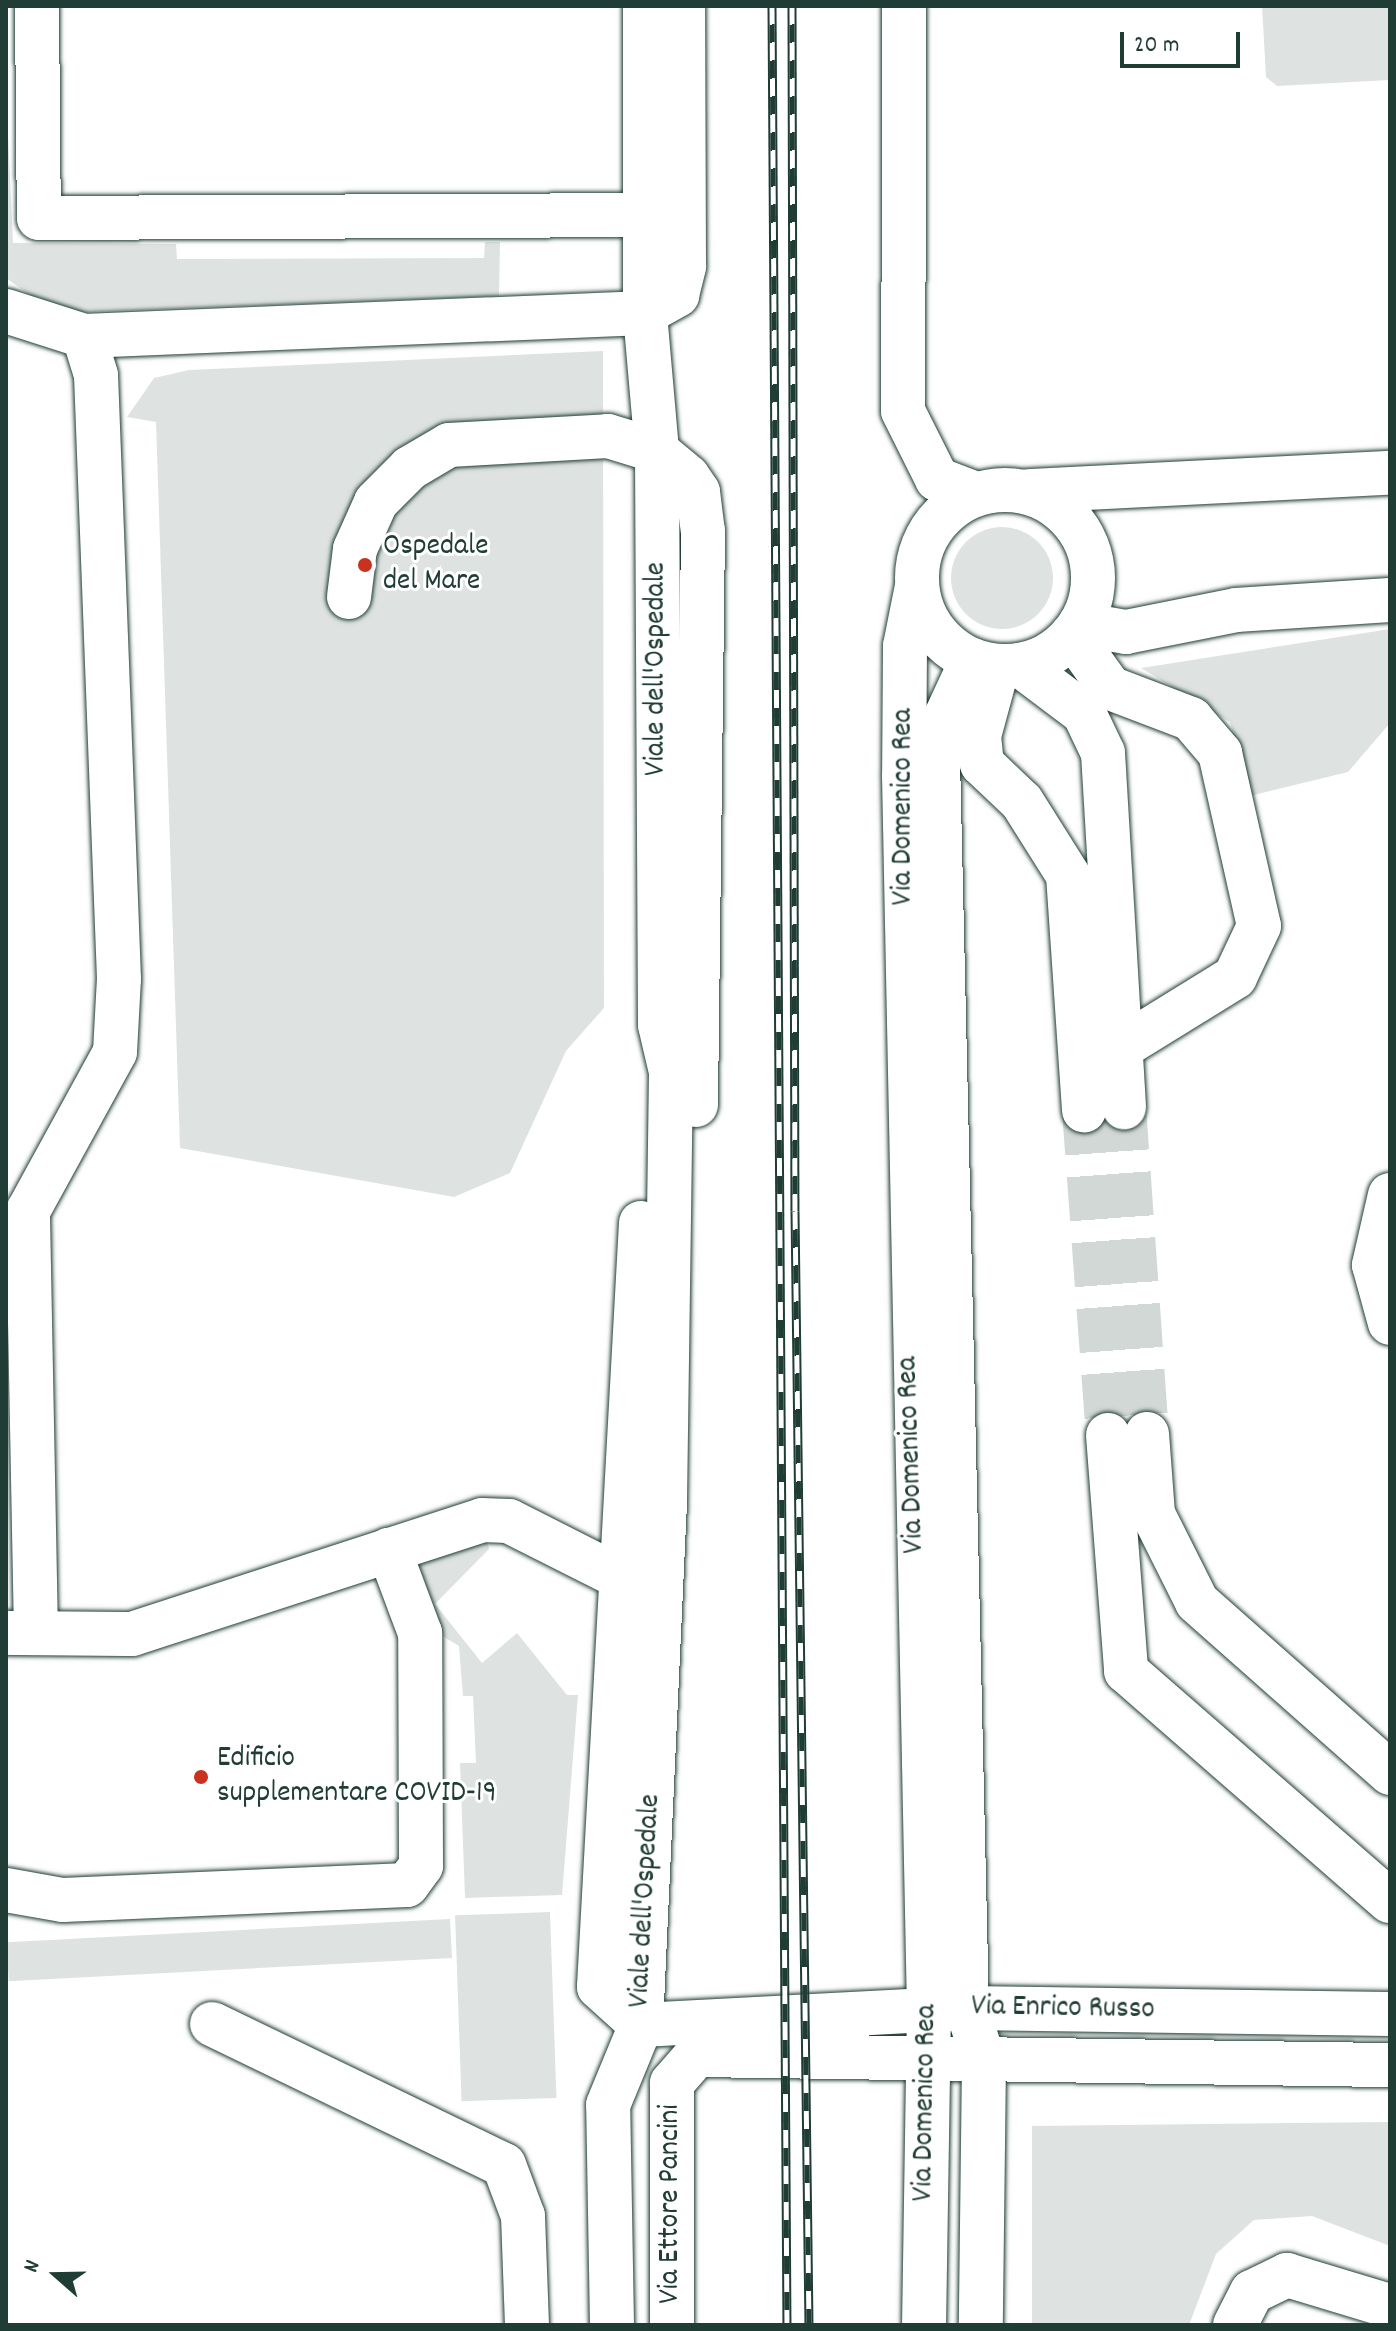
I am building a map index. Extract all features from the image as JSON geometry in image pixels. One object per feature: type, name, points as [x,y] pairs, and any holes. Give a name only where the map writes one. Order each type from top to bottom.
[{"type":"street","points":[[37,6],[39,218],[648,215]]},
{"type":"street","name":"Viale dell'Ospedale","points":[[645,6],[648,215],[645,313],[657,451],[660,1025],[671,1072],[654,2024]]},
{"type":"street","points":[[6,311],[84,336],[645,313],[677,295],[684,266],[683,6]]},
{"type":"street","points":[[904,6],[903,411],[937,479],[1063,511],[1079,530],[1093,578]]},
{"type":"street","points":[[84,336],[96,375],[119,979],[115,1052],[28,1211],[21,1633],[132,1634],[482,1520],[509,1521],[620,1577]]},
{"type":"street","points":[[349,597],[355,549],[376,502],[410,468],[449,445],[608,436],[657,451],[698,492],[703,530],[689,1637],[654,2024]]},
{"type":"street","points":[[997,664],[979,736],[982,764],[1022,802],[1068,875],[1104,1109],[1120,1048],[1103,753],[1084,713],[997,664],[934,631],[917,586],[931,530],[997,492],[1148,491],[1390,473]]},
{"type":"street","points":[[1120,1048],[1235,977],[1259,926],[1220,753],[1191,719],[1110,688],[1076,629],[1118,516],[1148,491]]},
{"type":"street","name":"Via Domenico Rea","points":[[917,586],[905,646],[904,791],[948,2009],[984,2062],[981,2325]]},
{"type":"street","points":[[997,664],[1076,629],[1126,632],[1236,610],[1390,600]]},
{"type":"street","name":"Via Domenico Rea","points":[[924,2325],[928,2060],[948,2009],[938,759],[946,716],[997,664]]},
{"type":"street","name":"Viale dell'Ospedale","points":[[654,2024],[599,1987],[649,1074],[660,1025]]},
{"type":"street","points":[[1390,1195],[1374,1265],[1390,1323]]},
{"type":"street","points":[[1390,1773],[1197,1602],[1153,1514],[1128,1434],[1126,1671],[1390,1901]]},
{"type":"street","name":"Viale dell'Ospedale","points":[[620,1577],[665,1502]]},
{"type":"street","points":[[6,1890],[63,1900],[407,1885],[421,1866],[420,1633],[389,1550]]},
{"type":"street","name":"Via Enrico Russo","points":[[654,2024],[948,2009],[1390,2014]]},
{"type":"street","points":[[212,2024],[504,2165],[523,2216],[527,2325]]},
{"type":"street","name":"Via Ettore Pancini","points":[[612,2325],[608,2105],[654,2024]]},
{"type":"street","name":"Via Enrico Russo","points":[[672,2083],[696,2055],[984,2062],[1390,2065]]},
{"type":"street","name":"Via Ettore Pancini","points":[[672,2083],[672,2325]]},
{"type":"street","points":[[1235,2325],[1252,2292],[1287,2275],[1390,2306]]},
{"type":"shaded area","points":[[1262,6],[1390,6],[1390,80],[1277,86],[1266,77]]},
{"type":"shaded area","points":[[6,90],[13,243],[176,244],[177,259],[484,258],[485,242],[500,242],[499,296],[55,313],[6,278]]},
{"type":"shaded area","points":[[603,351],[604,1008],[566,1051],[510,1173],[454,1197],[180,1148],[156,422],[127,417],[154,378],[189,370]]},
{"type":"shaded area","points":[[1002,527],[1021,531],[1038,542],[1049,559],[1053,578],[1049,597],[1038,614],[1021,625],[1002,629],[983,625],[966,614],[955,597],[951,578],[955,559],[966,542],[983,531]]},
{"type":"shaded area","points":[[1390,629],[1390,723],[1348,772],[1250,796],[1230,722],[1141,668]]},
{"type":"shaded area","points":[[487,1540],[489,1549],[435,1604],[482,1663],[517,1633],[567,1695],[578,1695],[562,1895],[465,1898],[460,1763],[476,1763],[473,1696],[463,1696],[459,1646],[439,1634],[418,1564]]},
{"type":"shaded area","points":[[550,1912],[556,2098],[462,2101],[455,1915]]},
{"type":"shaded area","points":[[450,1919],[452,1958],[9,1981],[7,1942]]},
{"type":"shaded area","points":[[1390,2122],[1390,2246],[1312,2216],[1254,2220],[1216,2254],[1189,2325],[1032,2325],[1032,2126]]},
{"type":"tunnel","points":[[1124,1107],[1147,1434]]},
{"type":"tunnel","points":[[1084,1110],[1108,1435]]},
{"type":"railway","points":[[772,6],[787,2325]]},
{"type":"railway","points":[[792,6],[795,1211],[809,2325]]},
{"type":"place","name":"Ospedale del Mare","points":[[365,565]]},
{"type":"place","name":"Edificio supplementare COVID-19","points":[[201,1777]]}]
